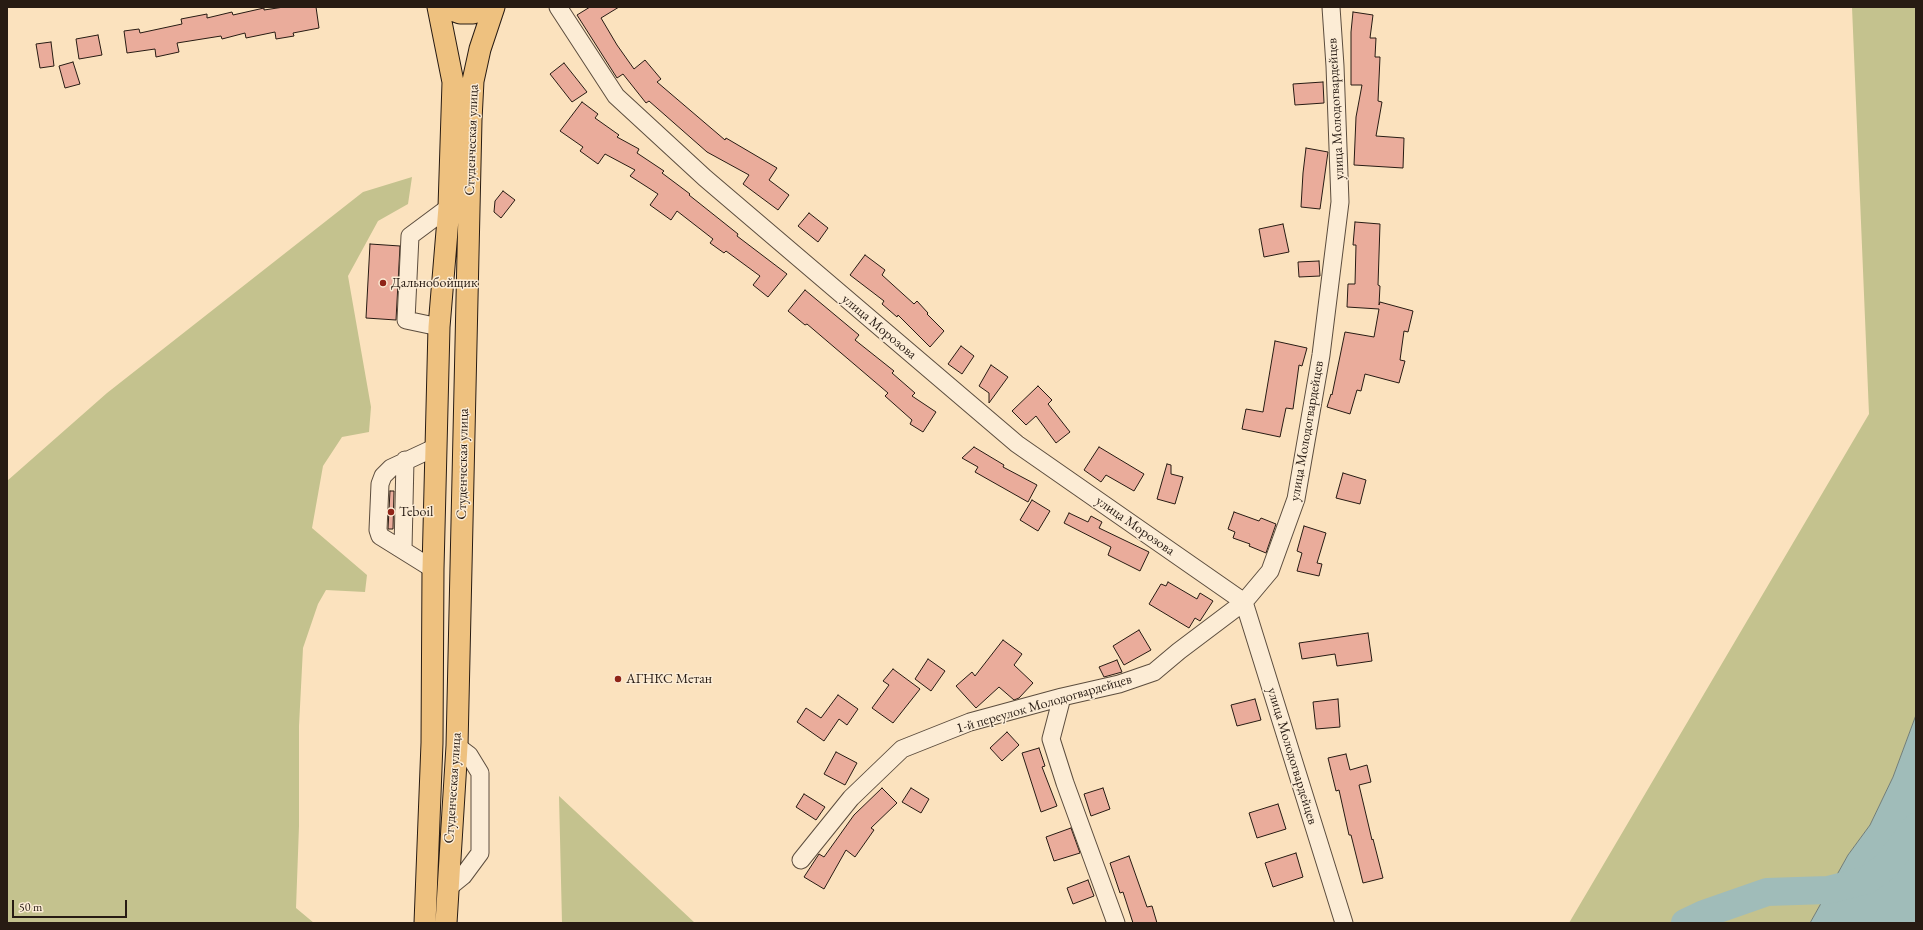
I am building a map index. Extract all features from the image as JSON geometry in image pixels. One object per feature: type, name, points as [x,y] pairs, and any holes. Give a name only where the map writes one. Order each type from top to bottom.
[{"type":"main road","name":"Студенческая улица","points":[[425,923],[432,743],[433,569],[439,327],[449,207],[453,82],[438,7]]},
{"type":"main road","points":[[444,7],[460,13],[473,13],[488,7]]},
{"type":"main road","name":"Студенческая улица","points":[[446,923],[457,746],[473,81],[480,49],[494,7]]},
{"type":"street","name":"улица Морозова","points":[[558,7],[616,96],[705,178],[1017,444],[1244,602]]},
{"type":"street","name":"улица Молодогвардейцев","points":[[1331,7],[1340,202],[1321,355],[1296,499],[1270,571],[1244,602],[1344,923]]},
{"type":"street","points":[[439,327],[406,320],[410,236],[449,207]]},
{"type":"street","points":[[433,569],[380,536],[378,530],[380,484],[383,476],[391,468],[405,460],[436,447]]},
{"type":"street","points":[[402,549],[405,460]]},
{"type":"street","name":"1-й переулок Молодогвардейцев","points":[[801,860],[851,798],[902,749],[970,722],[1062,697],[1119,684],[1154,672],[1179,650],[1244,602]]},
{"type":"street","points":[[1062,697],[1051,739],[1065,783],[1116,923]]},
{"type":"street","points":[[447,889],[463,876],[480,853],[480,773],[469,755],[457,746]]},
{"type":"shaded area","points":[[1852,7],[1916,7],[1916,715],[1893,777],[1870,825],[1848,855],[1810,923],[1569,923],[1869,414]]},
{"type":"shaded area","points":[[412,177],[408,204],[378,221],[348,276],[371,407],[369,432],[342,437],[323,466],[312,528],[367,575],[365,592],[326,590],[318,604],[303,648],[299,726],[299,826],[296,908],[314,923],[7,923],[7,481],[107,393],[363,192]]},
{"type":"shaded area","points":[[559,796],[695,923],[562,923]]},
{"type":"water","points":[[1916,715],[1916,923],[1810,923],[1848,855],[1870,825],[1893,777]]},
{"type":"building","points":[[284,7],[316,7],[319,28],[293,33],[294,36],[276,39],[275,32],[246,38],[245,33],[222,39],[221,36],[177,43],[179,52],[156,57],[155,49],[127,53],[124,31],[139,29],[140,33],[182,24],[181,19],[207,14],[207,18],[232,12],[233,15],[264,8],[264,10]]},
{"type":"building","points":[[590,7],[619,7],[601,18],[617,45],[634,69],[645,60],[661,79],[657,82],[725,140],[726,138],[777,168],[769,180],[789,195],[778,210],[743,184],[749,175],[707,152],[649,101],[646,103],[623,74],[617,78],[577,15]]},
{"type":"building","points":[[1353,12],[1373,15],[1370,38],[1376,38],[1375,57],[1380,57],[1378,101],[1382,102],[1376,136],[1404,138],[1403,168],[1354,165],[1356,117],[1362,85],[1351,85],[1351,32]]},
{"type":"building","points":[[98,35],[102,55],[79,59],[76,39]]},
{"type":"building","points":[[51,42],[54,66],[40,68],[36,44]]},
{"type":"building","points":[[73,62],[80,84],[65,88],[59,66]]},
{"type":"building","points":[[564,63],[587,92],[572,102],[550,74]]},
{"type":"building","points":[[1323,82],[1324,103],[1295,105],[1293,84]]},
{"type":"building","points":[[582,102],[598,114],[595,118],[619,135],[617,137],[639,149],[637,153],[664,171],[662,173],[738,234],[737,236],[787,274],[768,297],[753,285],[760,276],[726,251],[724,253],[710,243],[713,239],[677,211],[671,220],[650,205],[658,194],[630,176],[635,170],[605,154],[598,164],[580,151],[583,147],[560,131]]},
{"type":"building","points":[[1306,148],[1328,152],[1320,209],[1301,207]]},
{"type":"building","points":[[503,191],[515,200],[501,218],[494,212],[495,201]]},
{"type":"building","points":[[809,213],[828,228],[818,242],[798,226]]},
{"type":"building","points":[[1355,222],[1380,224],[1378,285],[1380,286],[1379,305],[1380,302],[1413,311],[1408,332],[1404,331],[1400,360],[1405,361],[1399,383],[1365,374],[1361,391],[1357,390],[1350,414],[1327,407],[1331,394],[1332,395],[1345,332],[1374,337],[1379,309],[1347,307],[1348,284],[1355,284],[1356,245],[1353,245]]},
{"type":"building","points":[[1283,224],[1289,252],[1264,257],[1259,229]]},
{"type":"building","name":"Дальнобойщик","points":[[370,244],[400,246],[396,320],[366,318]]},
{"type":"building","points":[[865,255],[885,270],[882,275],[914,304],[917,301],[928,313],[927,314],[944,331],[930,347],[898,315],[897,317],[882,304],[884,301],[850,275]]},
{"type":"building","points":[[1319,261],[1320,276],[1299,277],[1298,262]]},
{"type":"building","points":[[805,290],[859,335],[855,340],[894,371],[892,373],[915,393],[912,396],[936,412],[923,432],[910,424],[912,420],[885,396],[888,393],[807,324],[805,325],[788,311]]},
{"type":"building","points":[[1275,341],[1307,348],[1302,366],[1299,365],[1293,409],[1286,408],[1280,437],[1242,429],[1246,409],[1263,412]]},
{"type":"building","points":[[961,346],[974,356],[962,374],[948,364]]},
{"type":"building","points":[[991,365],[1008,377],[989,403],[989,393],[979,386]]},
{"type":"building","points":[[1038,386],[1052,400],[1048,404],[1070,432],[1056,443],[1036,416],[1026,425],[1012,411]]},
{"type":"building","points":[[974,447],[1004,465],[1003,467],[1037,485],[1028,502],[975,472],[978,467],[962,458]]},
{"type":"building","points":[[1099,447],[1144,474],[1134,491],[1106,475],[1101,482],[1084,470]]},
{"type":"building","points":[[1167,464],[1171,465],[1171,474],[1183,477],[1175,504],[1157,499]]},
{"type":"building","points":[[1343,473],[1366,480],[1360,504],[1336,498]]},
{"type":"building","points":[[390,491],[394,491],[393,529],[388,529]]},
{"type":"building","points":[[1032,500],[1050,511],[1038,531],[1020,520]]},
{"type":"building","points":[[1234,512],[1259,521],[1261,518],[1276,524],[1266,553],[1249,546],[1250,544],[1233,538],[1235,532],[1228,529]]},
{"type":"building","points":[[1069,513],[1088,522],[1091,516],[1102,522],[1099,528],[1149,552],[1140,571],[1108,555],[1111,547],[1064,523]]},
{"type":"building","points":[[1304,526],[1326,533],[1317,563],[1322,564],[1319,576],[1297,571],[1302,553],[1297,551]]},
{"type":"building","points":[[1168,582],[1197,599],[1200,593],[1213,601],[1200,621],[1195,618],[1189,628],[1149,604],[1161,584],[1166,586]]},
{"type":"building","points":[[1139,630],[1151,650],[1124,665],[1113,646]]},
{"type":"building","points":[[1368,633],[1372,661],[1337,666],[1335,654],[1302,659],[1299,643]]},
{"type":"building","points":[[1003,640],[1022,654],[1014,665],[1033,683],[1019,698],[1014,700],[999,687],[976,708],[956,686],[972,672],[975,676]]},
{"type":"building","points":[[928,659],[945,671],[931,691],[915,679]]},
{"type":"building","points":[[1117,660],[1122,672],[1104,677],[1099,667]]},
{"type":"building","points":[[893,669],[920,689],[893,723],[872,708],[889,685],[883,681]]},
{"type":"building","points":[[838,695],[858,709],[847,725],[839,719],[824,741],[797,722],[806,708],[821,718]]},
{"type":"building","points":[[1255,699],[1261,720],[1237,726],[1231,705]]},
{"type":"building","points":[[1338,699],[1340,727],[1316,729],[1313,702]]},
{"type":"building","points":[[1007,732],[1019,745],[1002,761],[990,748]]},
{"type":"building","points":[[1039,748],[1045,766],[1042,767],[1057,806],[1041,812],[1022,753]]},
{"type":"building","points":[[836,752],[857,763],[845,785],[824,774]]},
{"type":"building","points":[[1346,754],[1350,770],[1367,765],[1371,782],[1359,785],[1383,878],[1363,883],[1351,835],[1349,835],[1339,790],[1336,791],[1328,758]]},
{"type":"building","points":[[882,788],[897,803],[871,828],[874,830],[855,857],[846,850],[824,889],[804,877],[819,854],[824,857],[854,815]]},
{"type":"building","points":[[911,788],[929,799],[921,813],[902,802]]},
{"type":"building","points":[[1103,788],[1110,809],[1091,816],[1084,794]]},
{"type":"building","points":[[804,794],[825,807],[816,820],[796,807]]},
{"type":"building","points":[[1278,804],[1286,829],[1257,838],[1249,813]]},
{"type":"building","points":[[1071,828],[1080,853],[1054,861],[1046,837]]},
{"type":"building","points":[[1296,853],[1303,877],[1273,887],[1265,863]]},
{"type":"building","points":[[1129,856],[1147,907],[1152,906],[1157,923],[1133,923],[1123,892],[1120,893],[1110,863]]},
{"type":"building","points":[[1088,880],[1094,896],[1073,904],[1067,888]]},
{"type":"waterway","points":[[1685,923],[1704,914],[1767,892],[1828,890],[1867,880],[1886,866],[1916,827]]},
{"type":"place","name":"Дальнобойщик","points":[[383,283]]},
{"type":"place","name":"Teboil","points":[[391,512]]},
{"type":"place","name":"АГНКС Метан","points":[[618,679]]}]
